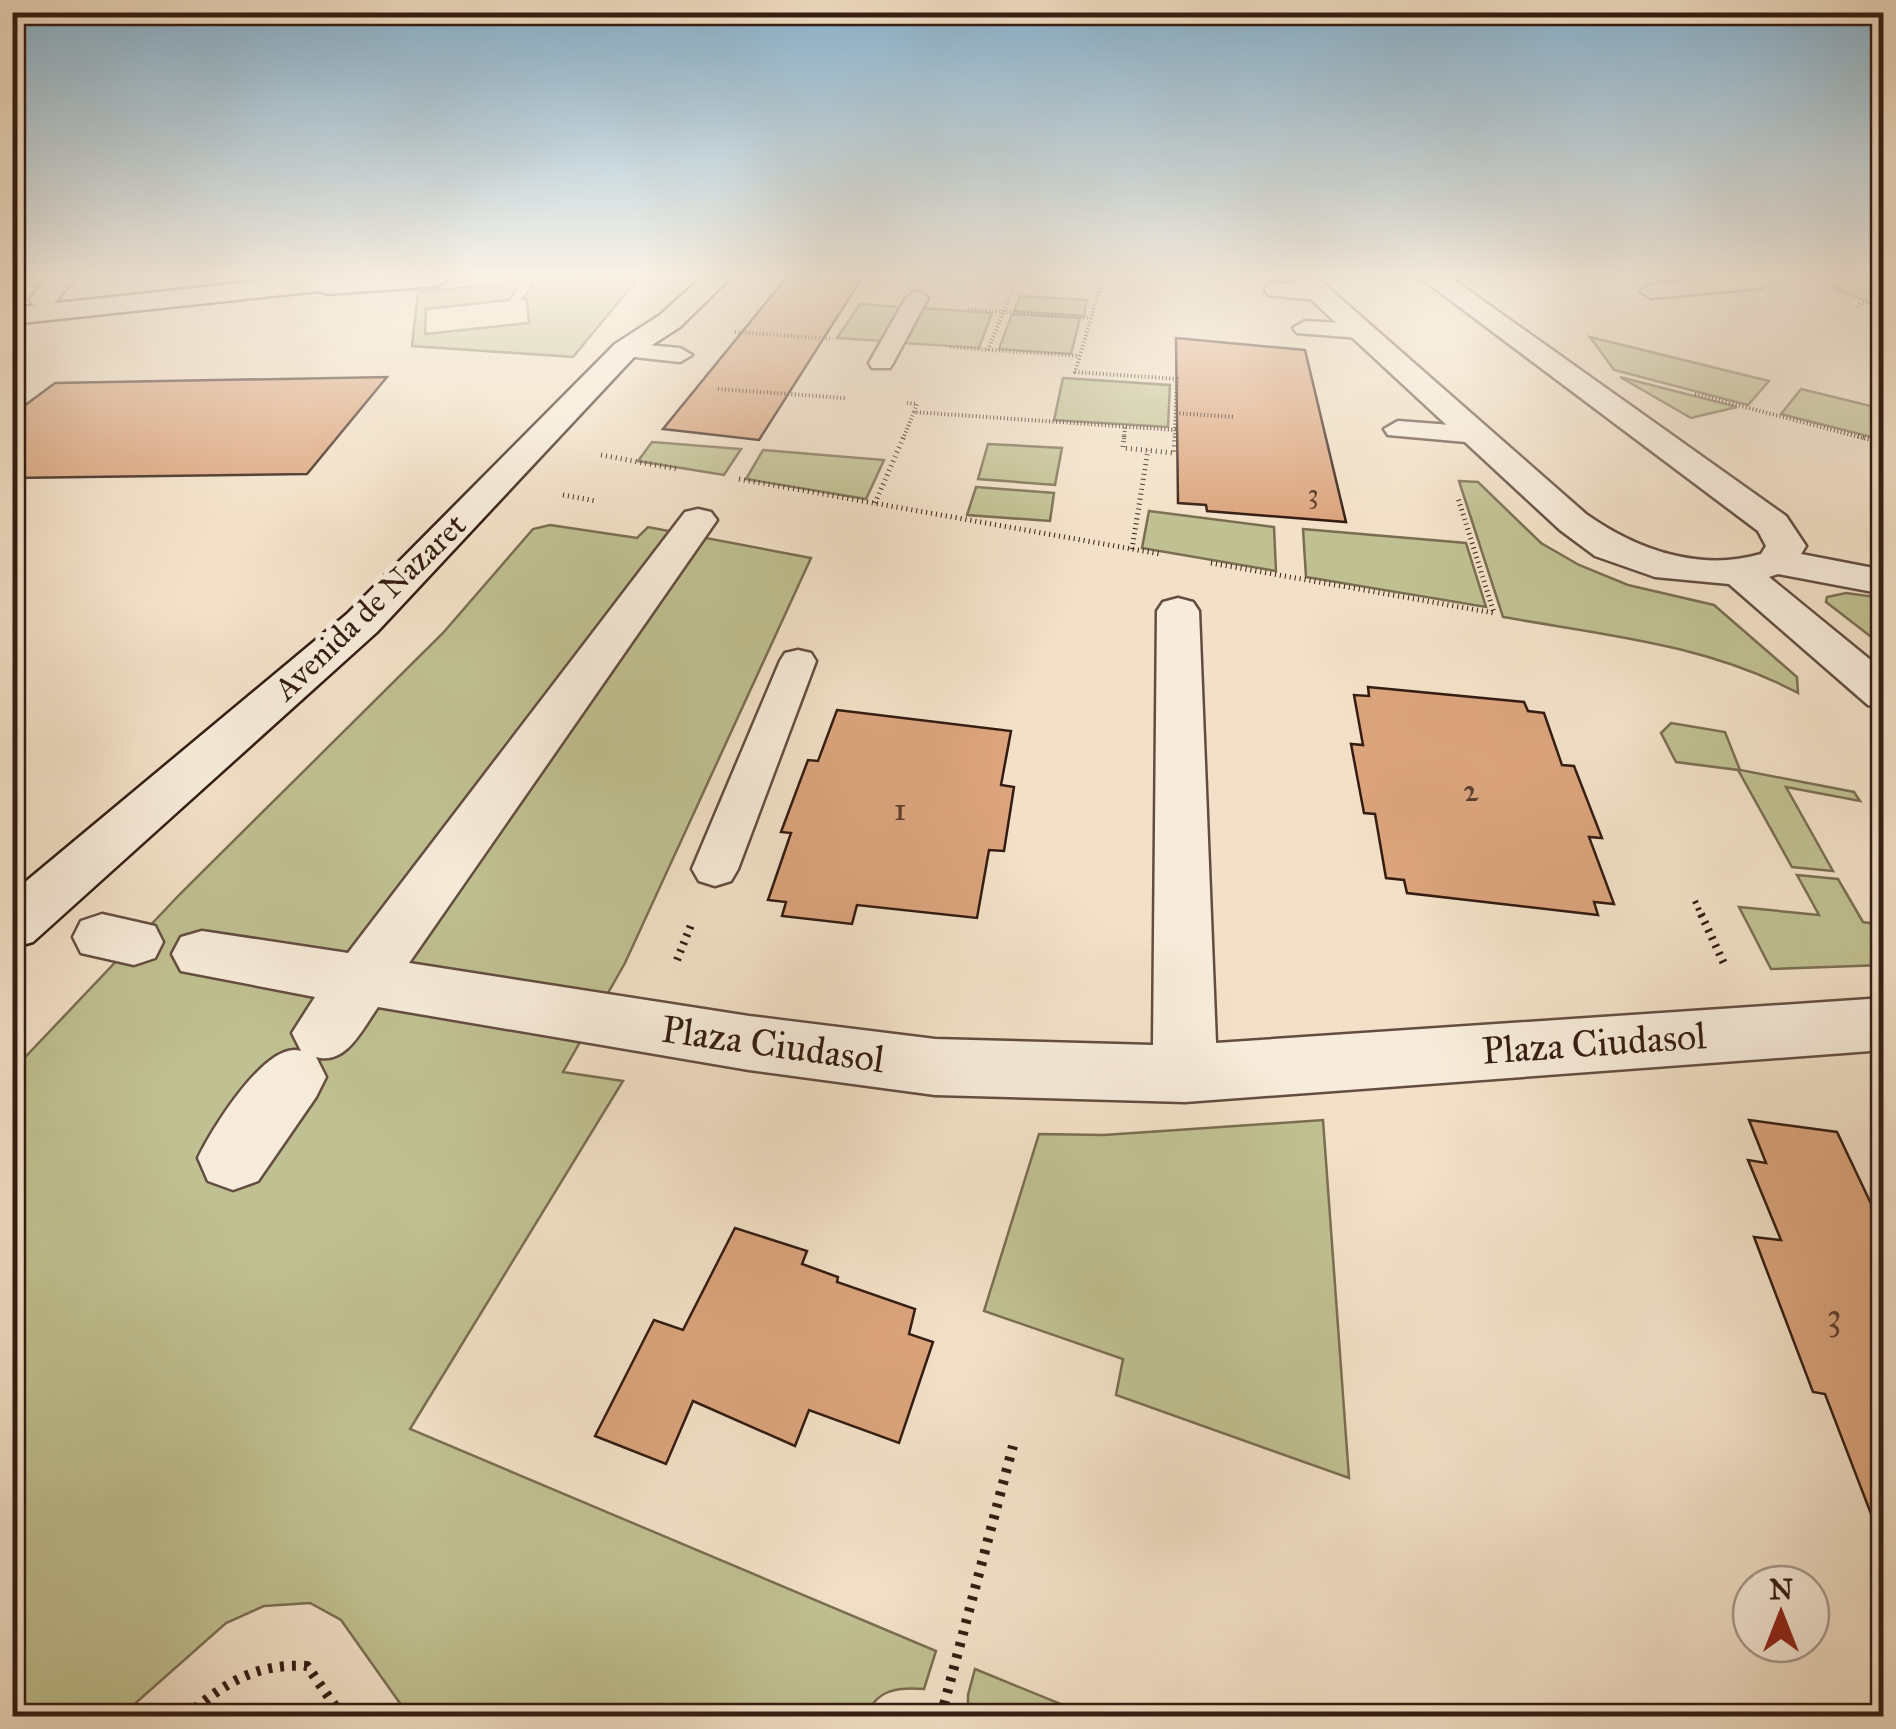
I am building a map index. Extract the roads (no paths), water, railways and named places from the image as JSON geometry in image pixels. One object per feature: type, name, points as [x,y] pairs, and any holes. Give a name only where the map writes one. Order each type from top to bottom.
[{"type":"street","name":"Avenida de Nazaret","points":[[12,926],[362,623],[616,359]]},
{"type":"street","points":[[1390,359],[1573,522],[1609,548],[1669,568],[1758,567],[1884,582]]},
{"type":"street","points":[[1546,359],[1773,524],[1786,546],[1758,567]]},
{"type":"street","points":[[1737,496],[1884,558]]},
{"type":"street","points":[[233,1158],[698,520]]},
{"type":"street","points":[[1758,567],[1884,695]]},
{"type":"street","points":[[1178,611],[1185,1074]]},
{"type":"street","name":"Plaza Ciudasol","points":[[202,954],[934,1067],[1185,1074],[1884,1024]]},
{"type":"lane","points":[[1398,430],[1477,435]]},
{"type":"lane","points":[[715,869],[798,660]]}]
